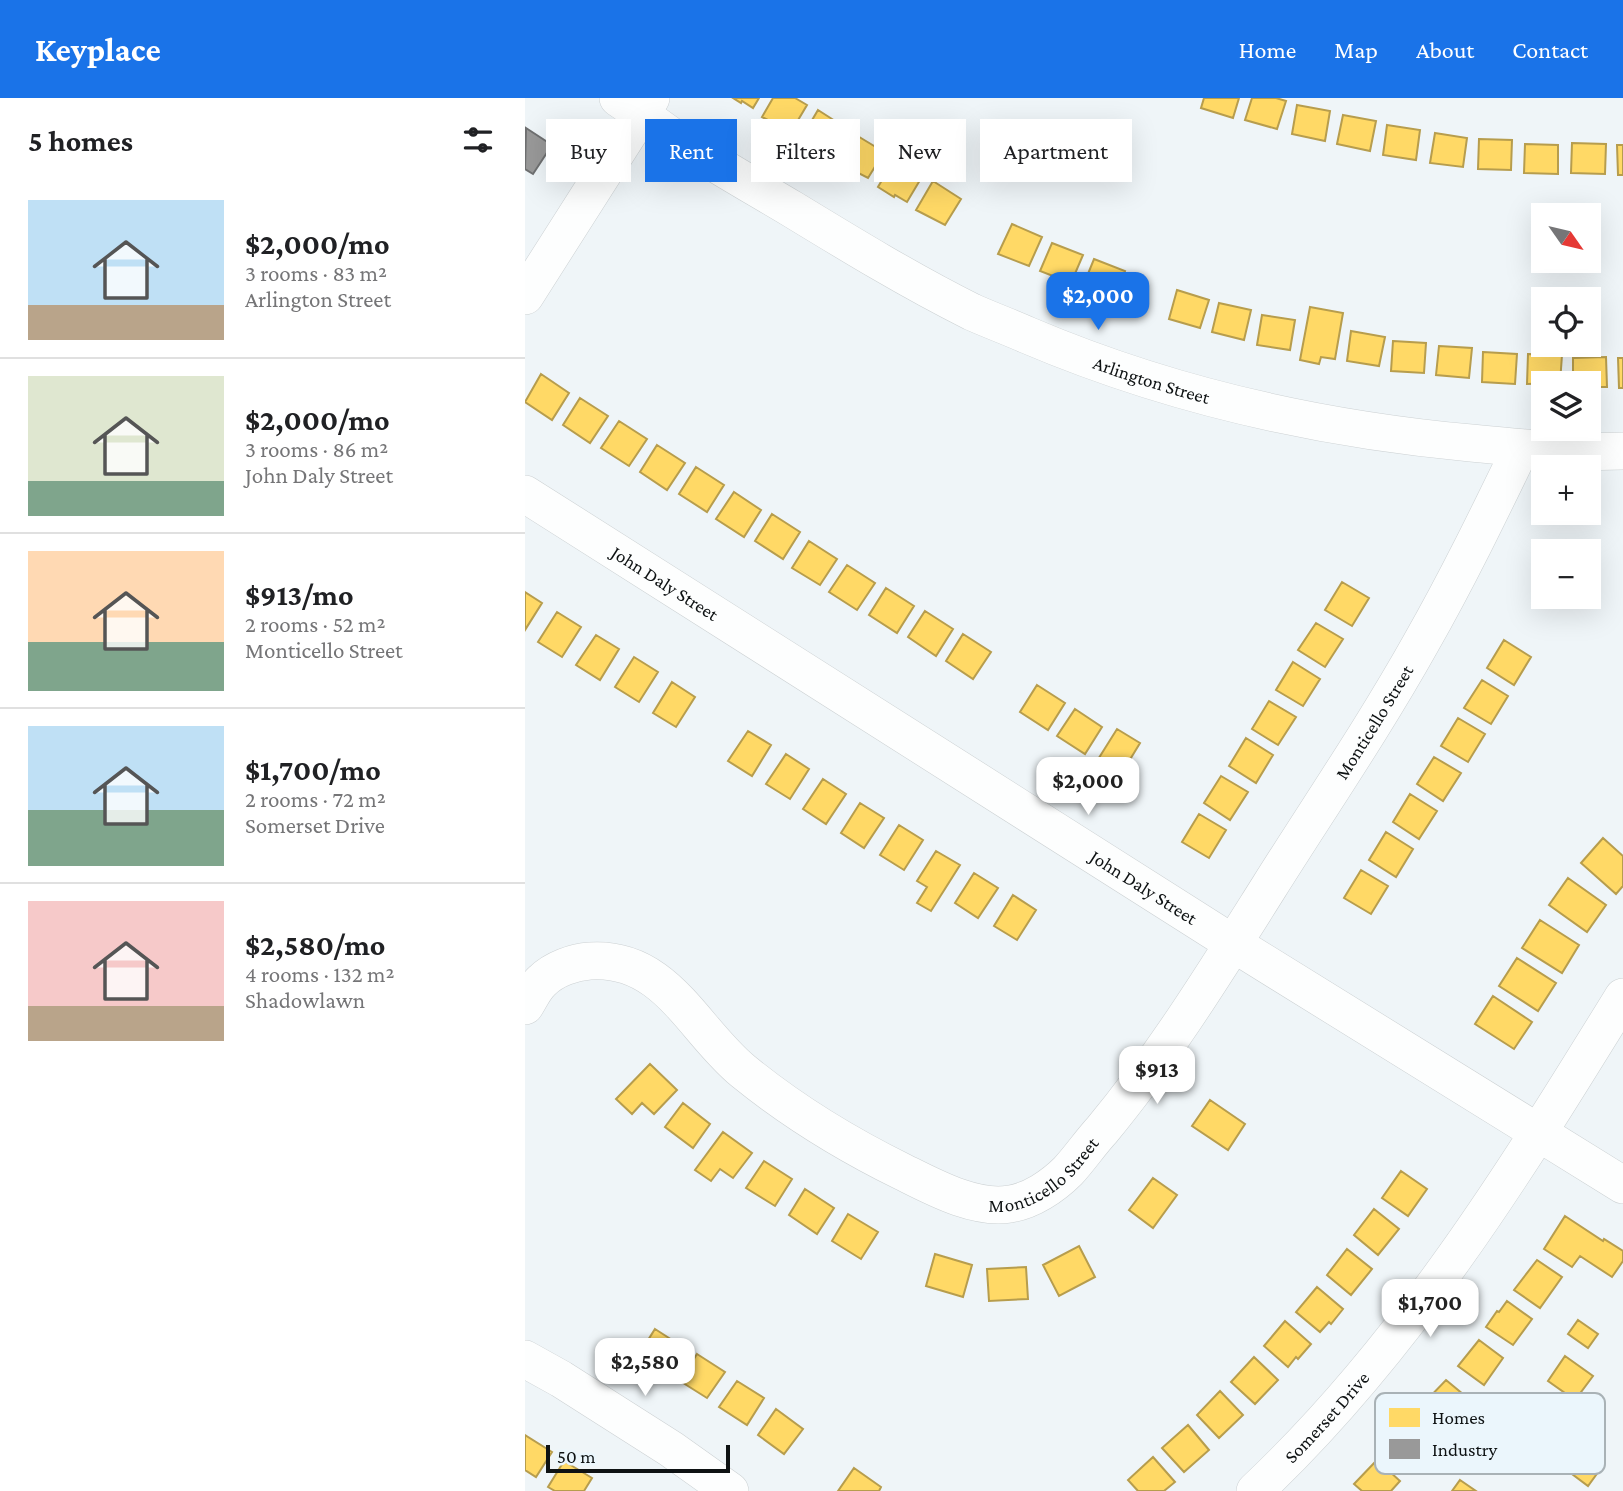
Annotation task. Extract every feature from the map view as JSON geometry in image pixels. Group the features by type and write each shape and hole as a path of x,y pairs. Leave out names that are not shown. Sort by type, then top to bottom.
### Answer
{"street":[{"path":"525,296 637,103"},
{"name":"Arlington Street","path":"637,103 678,140 891,270 974,313 1059,349 1181,389 1284,416 1347,428 1411,438 1521,448 1623,451"},
{"name":"Monticello Street","path":"525,1006 542,981 569,965 604,960 624,963 643,971 662,984 739,1068 813,1122 864,1153 940,1190 988,1205 1014,1204 1038,1194 1066,1172 1113,1116 1181,1026 1420,645 1466,560 1521,448"},
{"name":"John Daly Street","path":"525,494 1234,944 1623,1185"},
{"name":"Somerset Drive","path":"1255,1491 1311,1434 1411,1317 1493,1204 1623,997"},
{"path":"525,1359 649,1435 719,1488"}],"building: Homes":[{"path":"733,98 759,98 753,108"},
{"path":"773,98 795,98 807,105 799,119 762,117"},
{"path":"1204,98 1239,98 1233,118 1201,108"},
{"path":"1252,98 1276,98 1286,101 1277,129 1245,120"},
{"path":"1297,105 1330,111 1325,141 1292,134"},
{"path":"818,110 832,119 813,119"},
{"path":"1343,115 1376,121 1370,151 1337,144"},
{"path":"1387,125 1420,130 1416,160 1383,155"},
{"path":"1435,133 1467,138 1463,167 1430,163"},
{"path":"860,137 874,146 874,168 868,178 860,174"},
{"path":"1479,139 1512,140 1511,170 1478,169"},
{"path":"1572,143 1606,144 1605,174 1571,173"},
{"path":"1525,144 1558,145 1558,174 1524,173"},
{"path":"1617,145 1623,145 1623,175 1618,175"},
{"path":"881,182 919,182 907,202 878,187"},
{"path":"932,182 961,199 945,225 916,210"},
{"path":"1012,224 1042,237 1029,266 998,254"},
{"path":"1052,243 1083,255 1071,283 1040,271"},
{"path":"1094,259 1125,271 1114,299 1083,286"},
{"path":"1177,290 1209,300 1200,328 1169,319"},
{"path":"1219,303 1251,310 1244,340 1212,332"},
{"path":"1310,307 1343,313 1335,359 1321,357 1319,364 1300,360"},
{"path":"1262,315 1295,320 1290,350 1257,345"},
{"path":"1351,331 1385,337 1379,366 1347,361"},
{"path":"1393,341 1426,343 1424,373 1391,371"},
{"path":"1439,346 1472,348 1469,378 1436,375"},
{"path":"1483,352 1517,354 1515,384 1482,382"},
{"path":"1528,354 1531,357 1562,357 1561,371 1531,371 1531,384 1527,384"},
{"path":"1606,357 1607,387 1601,387 1601,371 1573,371 1573,358"},
{"path":"1618,358 1623,358 1623,388 1619,388"},
{"path":"541,374 569,393 552,420 525,402"},
{"path":"580,398 608,416 590,443 563,425"},
{"path":"619,421 647,439 629,466 601,448"},
{"path":"657,445 685,463 667,490 640,472"},
{"path":"696,467 724,485 707,512 679,494"},
{"path":"734,492 761,510 744,537 716,519"},
{"path":"772,514 800,532 783,559 755,541"},
{"path":"809,541 837,559 820,585 792,568"},
{"path":"847,565 875,583 857,610 829,592"},
{"path":"1342,582 1369,598 1352,626 1325,610"},
{"path":"886,588 914,606 897,633 869,615"},
{"path":"525,592 542,603 525,630"},
{"path":"925,611 953,629 936,656 908,637"},
{"path":"557,612 581,627 562,657 538,642"},
{"path":"1316,623 1343,639 1325,667 1298,650"},
{"path":"963,634 991,652 973,679 946,661"},
{"path":"596,635 619,649 600,680 576,665"},
{"path":"1504,640 1531,657 1514,685 1487,668"},
{"path":"634,657 658,672 639,702 615,687"},
{"path":"1293,662 1320,679 1303,706 1276,690"},
{"path":"1482,680 1508,696 1491,724 1464,708"},
{"path":"672,682 695,697 676,727 653,713"},
{"path":"1037,685 1065,703 1048,730 1020,712"},
{"path":"1269,701 1296,717 1278,745 1252,729"},
{"path":"1075,709 1102,727 1085,754 1057,736"},
{"path":"1458,718 1485,734 1468,762 1441,746"},
{"path":"1117,729 1140,743 1120,776 1097,761"},
{"path":"748,731 771,745 752,776 728,761"},
{"path":"1246,738 1273,755 1256,783 1229,766"},
{"path":"786,754 809,769 790,799 766,784"},
{"path":"1434,757 1461,773 1443,801 1417,784"},
{"path":"1221,776 1248,792 1230,820 1204,803"},
{"path":"823,779 846,794 826,824 803,809"},
{"path":"1410,794 1437,811 1419,839 1393,822"},
{"path":"860,803 884,818 864,848 841,833"},
{"path":"1199,814 1226,830 1209,858 1182,842"},
{"path":"899,825 923,840 904,870 880,855"},
{"path":"1386,832 1413,849 1396,877 1369,860"},
{"path":"1603,838 1623,856 1623,886 1616,894 1581,863"},
{"path":"936,851 960,865 931,911 917,903 927,887 917,881"},
{"path":"1361,870 1388,886 1371,914 1344,898"},
{"path":"974,873 998,888 978,918 955,903"},
{"path":"1568,878 1606,905 1587,932 1549,905"},
{"path":"1013,895 1036,910 1017,940 994,926"},
{"path":"1540,920 1579,945 1562,973 1522,948"},
{"path":"1517,958 1556,983 1538,1011 1499,986"},
{"path":"1493,996 1532,1022 1514,1049 1475,1024"},
{"path":"650,1064 677,1090 654,1114 642,1103 632,1114 616,1099"},
{"path":"1210,1100 1245,1124 1228,1150 1192,1126"},
{"path":"683,1103 710,1124 693,1148 665,1127"},
{"path":"723,1132 752,1153 733,1178 720,1169 711,1181 695,1170"},
{"path":"764,1161 792,1179 775,1206 746,1188"},
{"path":"1401,1171 1427,1189 1408,1216 1382,1198"},
{"path":"1153,1178 1177,1195 1153,1228 1129,1210"},
{"path":"805,1189 834,1208 817,1234 789,1215"},
{"path":"1374,1209 1399,1229 1378,1255 1354,1235"},
{"path":"848,1214 878,1232 861,1259 832,1241"},
{"path":"1565,1216 1623,1251 1623,1261 1612,1277 1580,1256 1572,1267 1544,1249"},
{"path":"1079,1246 1095,1277 1059,1296 1043,1265"},
{"path":"1347,1249 1372,1269 1351,1295 1327,1275"},
{"path":"935,1254 972,1265 963,1297 926,1286"},
{"path":"1537,1260 1562,1277 1540,1308 1514,1290"},
{"path":"1026,1267 1028,1299 989,1301 987,1269"},
{"path":"1317,1287 1343,1309 1331,1324 1329,1322 1320,1332 1296,1312"},
{"path":"1507,1301 1532,1319 1513,1345 1486,1327"},
{"path":"1578,1320 1598,1334 1588,1348 1568,1334"},
{"path":"1285,1321 1311,1344 1288,1367 1264,1346"},
{"path":"655,1329 683,1347 665,1374 638,1356"},
{"path":"1479,1340 1503,1358 1484,1385 1458,1366"},
{"path":"697,1354 725,1372 707,1398 680,1381"},
{"path":"1565,1356 1593,1376 1580,1393 1565,1393 1548,1381"},
{"path":"1254,1357 1278,1380 1255,1404 1231,1382"},
{"path":"1446,1380 1462,1393 1434,1393"},
{"path":"737,1381 764,1398 747,1425 719,1407"},
{"path":"1220,1391 1243,1415 1219,1438 1197,1415"},
{"path":"776,1409 803,1429 784,1454 758,1435"},
{"path":"1188,1425 1209,1450 1184,1472 1162,1448"},
{"path":"525,1435 552,1452 536,1477 525,1470"},
{"path":"1153,1457 1175,1482 1164,1491 1138,1491 1128,1480"},
{"path":"564,1461 592,1478 584,1491 555,1491 548,1487"},
{"path":"1375,1462 1375,1474 1392,1474 1400,1481 1391,1491 1362,1491 1354,1484"},
{"path":"854,1468 881,1487 879,1491 838,1491"},
{"path":"1572,1474 1597,1474 1588,1486"},
{"path":"1460,1480 1476,1491 1452,1491"}],"building: Industry":[{"path":"526,128 546,141 546,154 533,174 525,169"}]}
